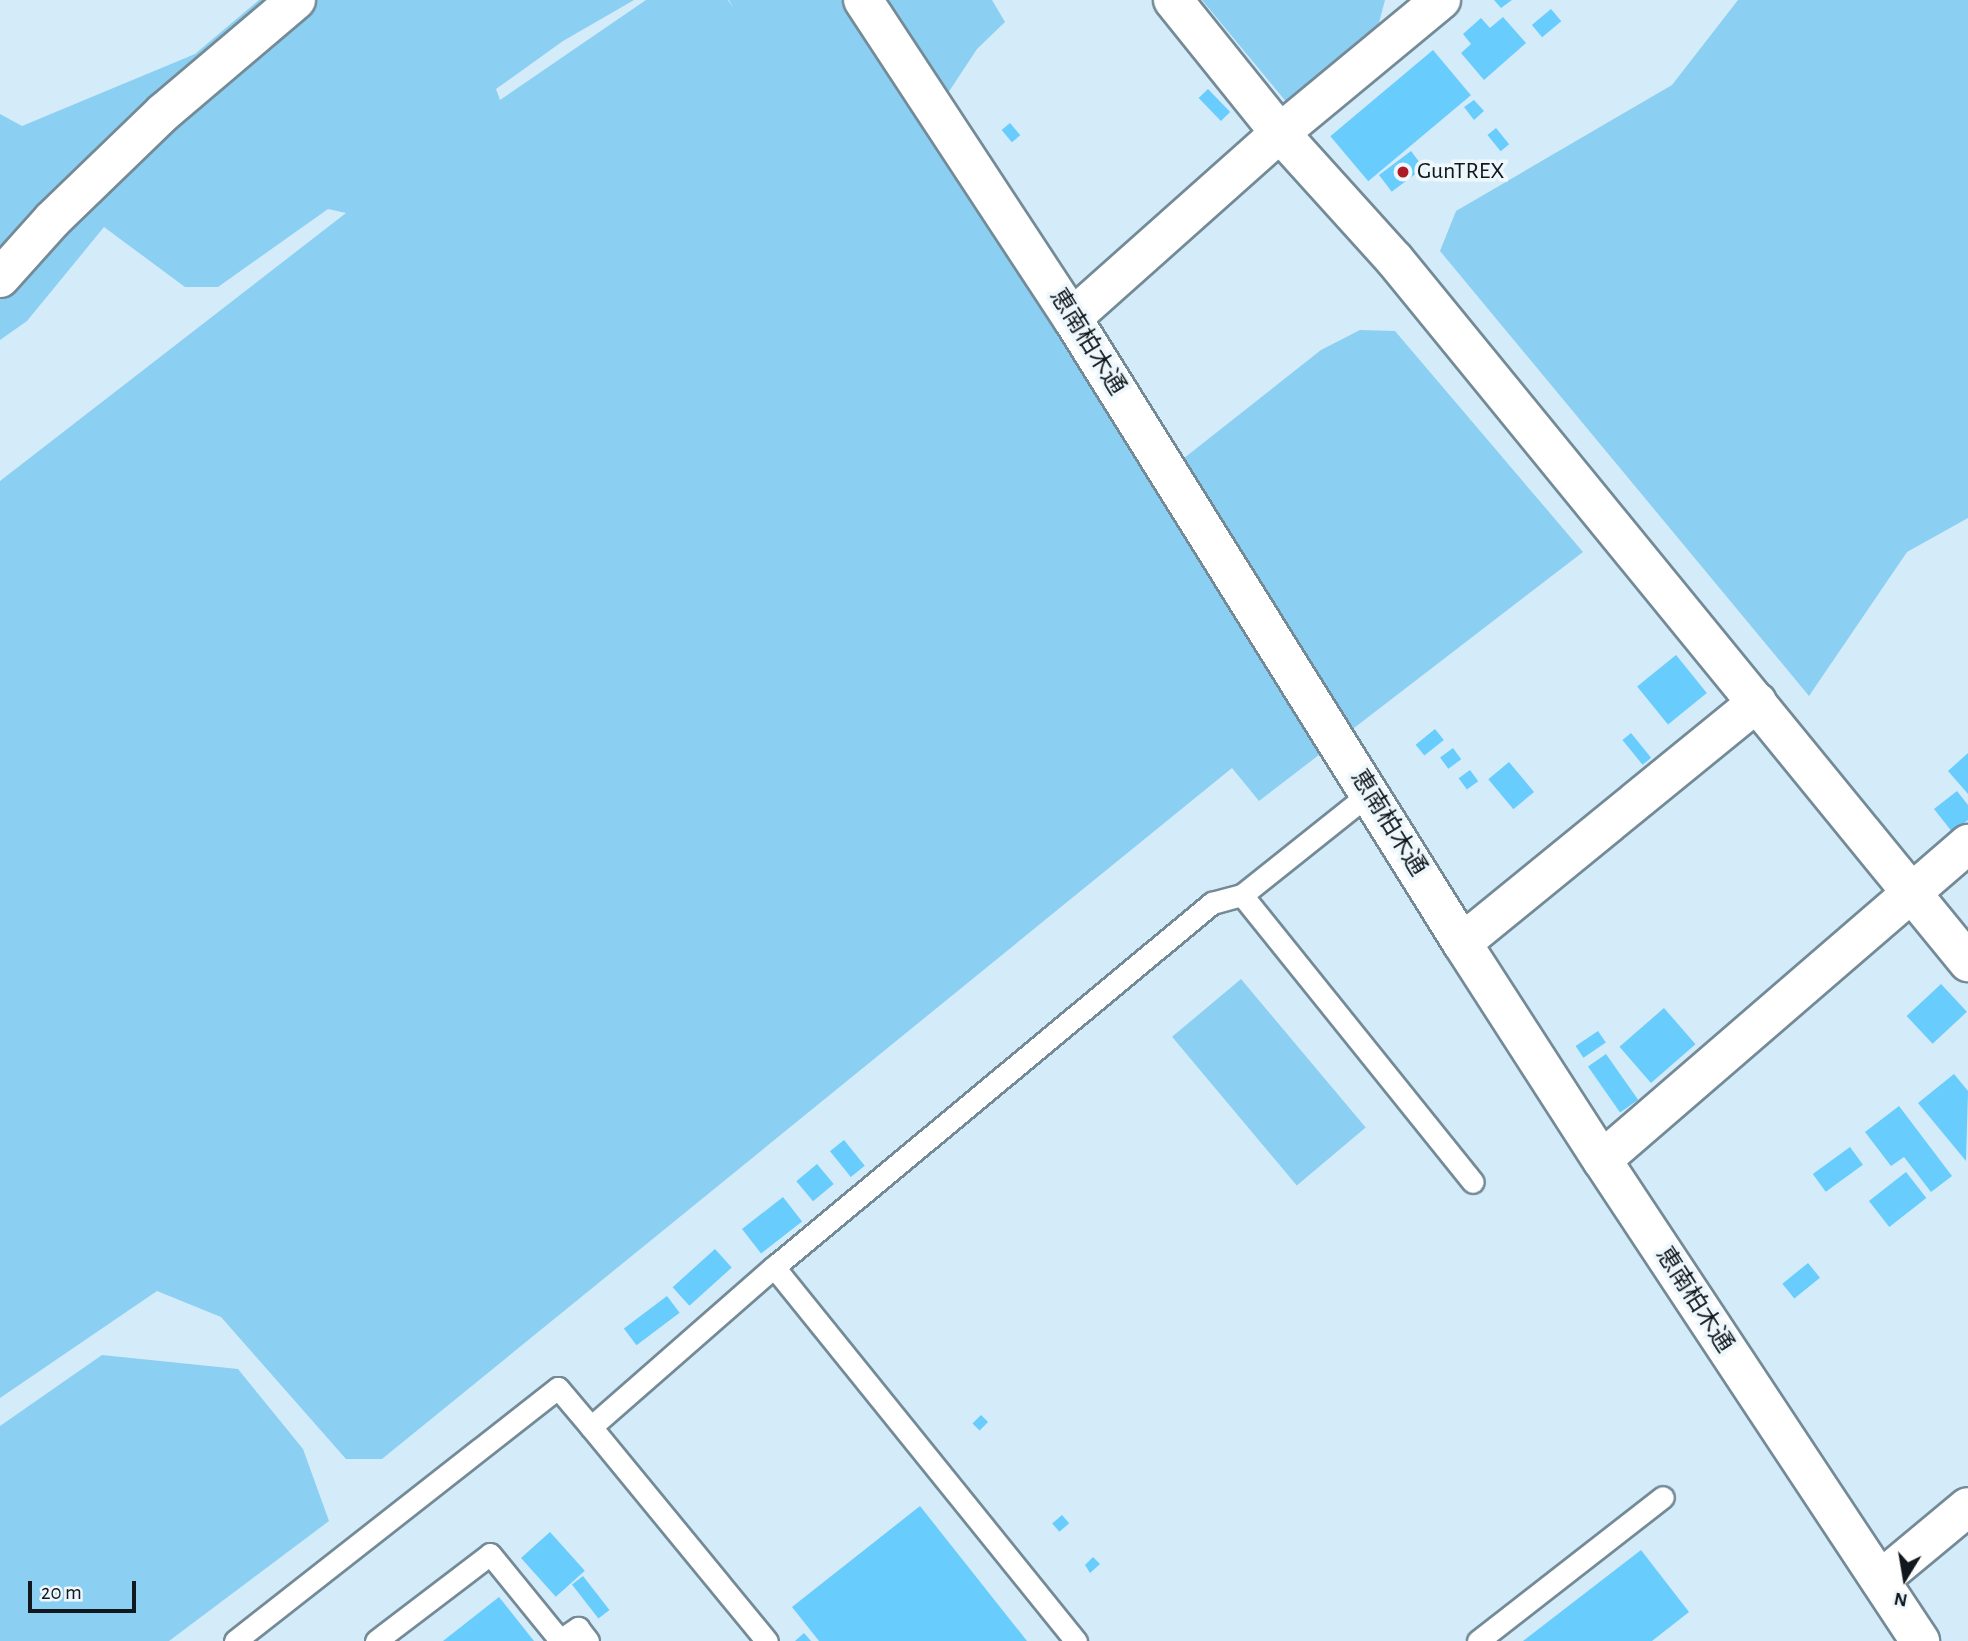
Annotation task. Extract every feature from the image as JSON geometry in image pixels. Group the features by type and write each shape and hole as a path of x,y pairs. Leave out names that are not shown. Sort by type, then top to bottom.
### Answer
{"street":[{"path":"0,278 51,220 164,112 296,0"},
{"name":"恵南柏木通","path":"863,0 1072,318 1462,943 1920,1641"},
{"path":"1173,0 1280,133 1394,259 1968,962"},
{"path":"1072,318 1280,133 1441,0"},
{"path":"1462,943 1757,702"},
{"path":"1602,1160 1968,844"},
{"path":"1880,1580 1968,1507"}],"lane":[{"path":"592,1427 774,1267 1212,903 1242,895 1370,793"},
{"path":"1242,895 1473,1182"},
{"path":"774,1267 1076,1641"},
{"path":"235,1641 558,1388 767,1641"},
{"path":"1478,1641 1663,1497"},
{"path":"376,1641 490,1554 560,1640 578,1628 588,1641"}],"shaded area":[{"path":"259,0 634,0 563,41 496,89 500,100 646,0 728,0 733,8 729,0 992,0 1005,22 977,49 925,128 1155,481 1321,350 1360,330 1395,331 1583,552 1259,801 1232,768 382,1459 346,1459 221,1317 157,1291 0,1398 0,481 346,213 328,209 218,287 185,287 104,227 27,321 0,340 0,114 22,126 195,54"},
{"path":"1202,0 1385,0 1375,38 1288,104"},
{"path":"1738,0 1968,0 1968,518 1907,552 1809,696 1440,251 1456,211 1672,85"},
{"path":"1241,979 1366,1128 1297,1185 1172,1037"},
{"path":"102,1355 238,1369 303,1449 329,1521 169,1641 0,1641 0,1426"}],"building":[{"path":"1494,0 1512,0 1501,8"},
{"path":"1551,9 1561,21 1542,37 1532,25"},
{"path":"1503,17 1526,43 1484,80 1461,53 1471,44 1463,34 1481,18 1490,28"},
{"path":"1433,50 1471,95 1368,181 1330,136"},
{"path":"1208,89 1230,112 1221,121 1199,98"},
{"path":"1474,100 1484,111 1474,120 1464,107"},
{"path":"1010,123 1020,135 1012,142 1002,130"},
{"path":"1496,128 1509,144 1501,151 1487,135"},
{"name":"GunTREX","path":"1411,151 1424,168 1392,192 1379,175"},
{"path":"1676,655 1707,693 1668,725 1637,686"},
{"path":"1435,729 1444,740 1424,756 1416,745"},
{"path":"1631,733 1651,758 1643,765 1622,740"},
{"path":"1453,748 1461,759 1448,769 1440,757"},
{"path":"1968,753 1968,794 1948,771"},
{"path":"1509,762 1534,792 1513,809 1488,779"},
{"path":"1470,770 1478,781 1467,790 1459,778"},
{"path":"1957,791 1968,805 1968,820 1953,833 1934,809"},
{"path":"1941,984 1967,1012 1933,1044 1907,1016"},
{"path":"1664,1008 1695,1044 1651,1083 1619,1047"},
{"path":"1598,1031 1606,1043 1583,1058 1576,1046"},
{"path":"1606,1054 1638,1100 1620,1112 1588,1067"},
{"path":"1954,1074 1968,1091 1966,1161 1918,1103"},
{"path":"1899,1106 1952,1176 1931,1192 1904,1157 1891,1166 1865,1132"},
{"path":"844,1140 865,1166 851,1177 830,1151"},
{"path":"1850,1147 1863,1165 1826,1192 1813,1174"},
{"path":"817,1164 834,1184 813,1201 796,1181"},
{"path":"1906,1172 1926,1198 1889,1227 1869,1201"},
{"path":"783,1197 802,1221 761,1253 742,1229"},
{"path":"715,1249 732,1268 689,1306 673,1287"},
{"path":"1808,1263 1820,1278 1794,1299 1782,1284"},
{"path":"667,1296 680,1313 637,1345 624,1328"},
{"path":"981,1415 988,1422 980,1431 973,1423"},
{"path":"920,1506 1027,1641 819,1641 792,1607"},
{"path":"1062,1515 1069,1523 1059,1532 1052,1524"},
{"path":"550,1532 585,1571 556,1597 521,1558"},
{"path":"1641,1550 1689,1612 1652,1641 1523,1641"},
{"path":"1093,1557 1100,1564 1090,1573 1085,1565"},
{"path":"583,1576 609,1610 598,1619 572,1585"},
{"path":"499,1597 534,1641 443,1641"},
{"path":"804,1633 811,1641 795,1641"}],"place":[{"name":"GunTREX","path":"1403,172"}]}
